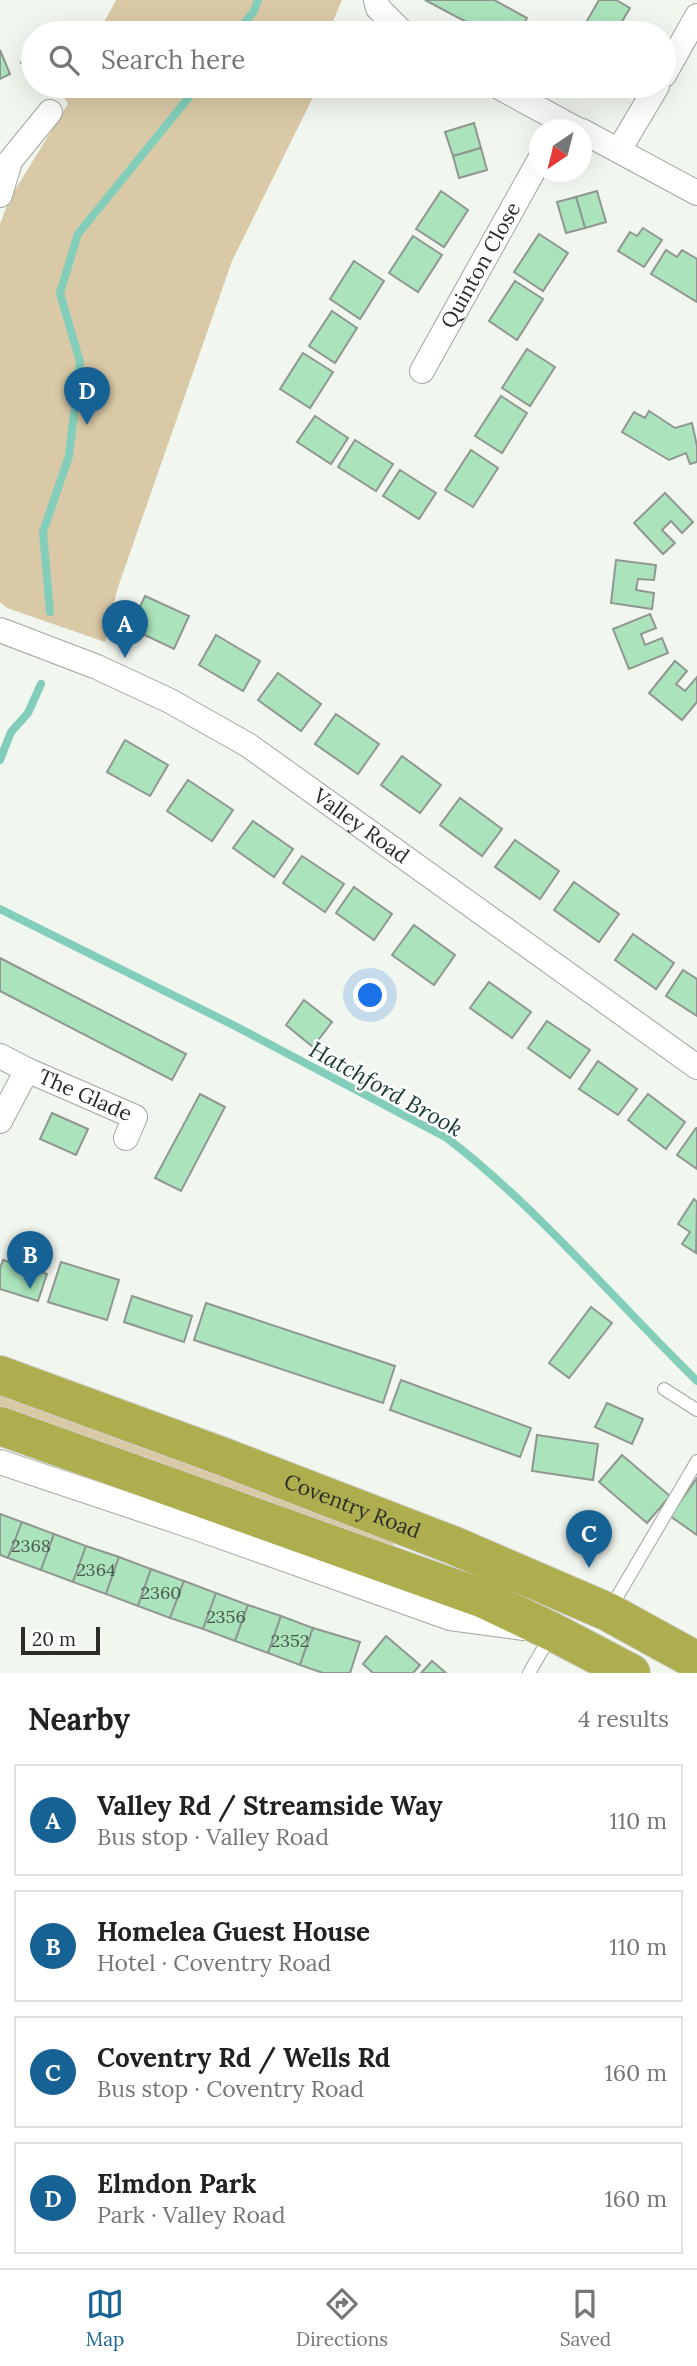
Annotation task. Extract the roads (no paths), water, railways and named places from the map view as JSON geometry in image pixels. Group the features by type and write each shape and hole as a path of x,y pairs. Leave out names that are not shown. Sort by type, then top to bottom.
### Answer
{"highway":[{"name":"Coventry Road","path":"0,1375 225,1457 455,1546 608,1612 697,1661"},
{"name":"Coventry Road","path":"0,1426 484,1599 631,1673"}],"street":[{"path":"376,0 378,8 391,21"},
{"path":"676,54 697,16"},
{"path":"518,98 554,119"},
{"path":"619,150 650,98"},
{"path":"0,195 5,158 50,112"},
{"path":"592,138 697,193"},
{"name":"Quinton Close","path":"422,371 529,179"},
{"name":"Valley Road","path":"0,631 97,667 170,701 248,745 697,1067"},
{"path":"0,1056 27,1070"},
{"name":"The Glade","path":"0,1121 27,1070 135,1117 126,1138"},
{"name":"Coventry Road","path":"0,1462 197,1528 450,1618 552,1632"}],"lane":[{"path":"664,1389 697,1410"},
{"path":"608,1612 697,1461"},
{"path":"529,1673 552,1632"}],"waterway":[{"name":"Hatchford Brook","path":"246,21 258,0"},
{"name":"Hatchford Brook","path":"50,612 43,532 69,456 80,362 60,293 78,234 188,98"},
{"name":"Hatchford Brook","path":"0,760 11,732 28,713 41,684"},
{"name":"Hatchford Brook","path":"0,909 235,1026 447,1138 545,1225 697,1381"}],"place":[{"name":"Elmdon Park","path":"87,425"},
{"name":"Valley Rd / Streamside Way","path":"125,658"},
{"name":"Homelea Guest House","path":"30,1289"},
{"name":"Coventry Rd / Wells Rd","path":"589,1568"}]}
